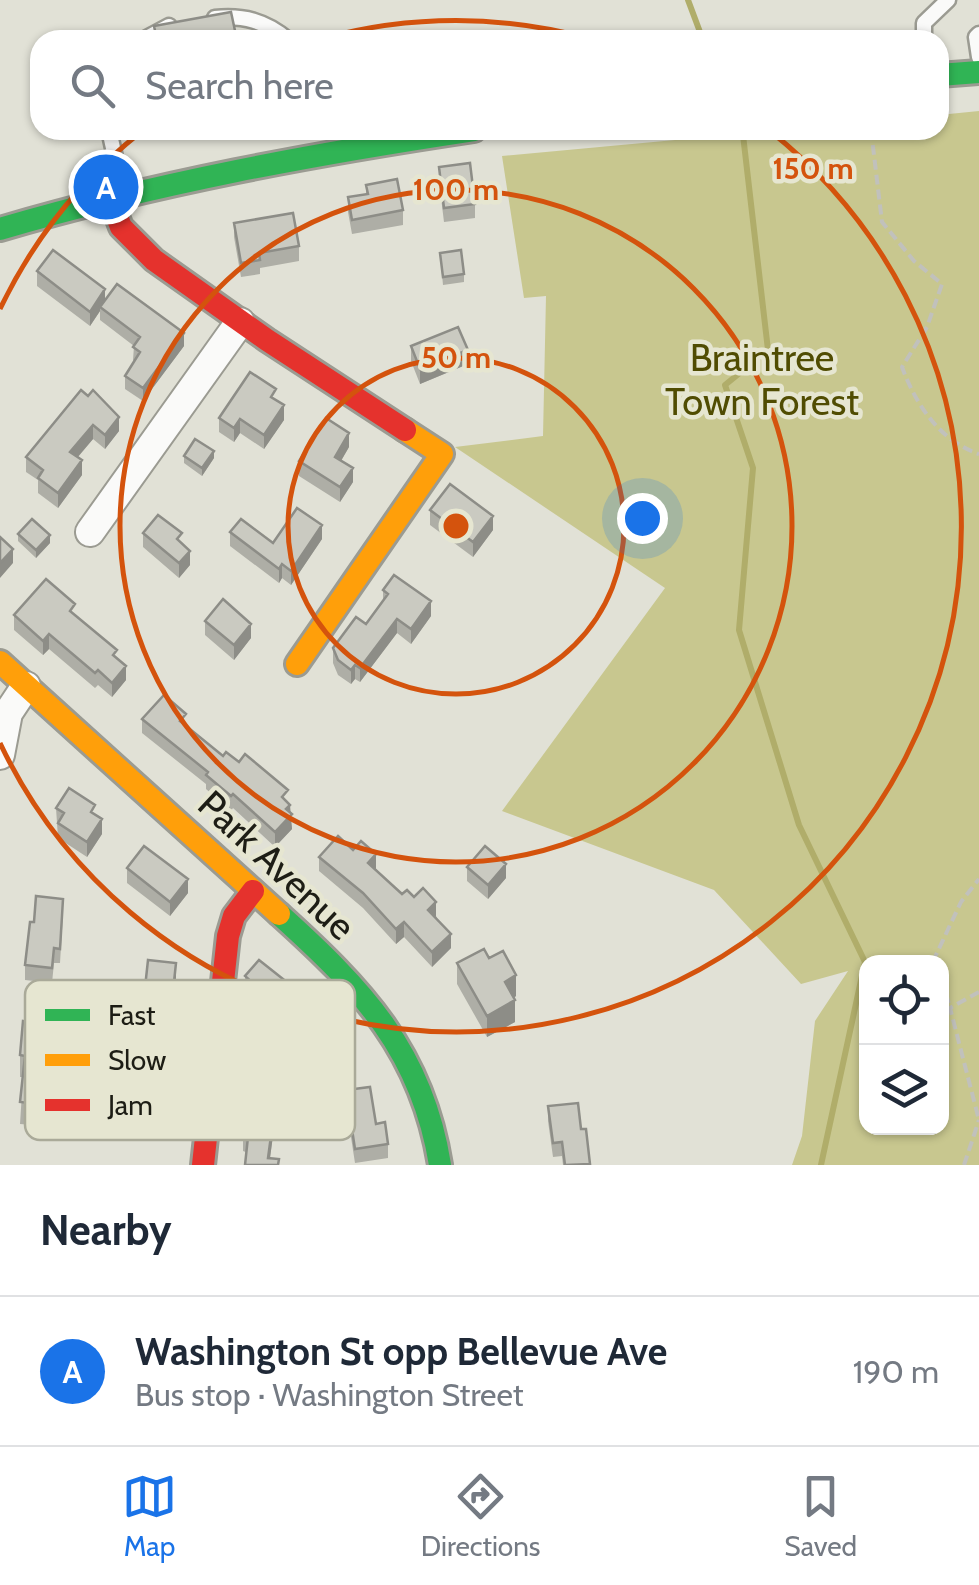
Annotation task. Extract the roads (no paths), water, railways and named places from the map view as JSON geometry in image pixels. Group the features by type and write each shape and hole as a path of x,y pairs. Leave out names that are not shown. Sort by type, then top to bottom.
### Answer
{"street":[{"path":"949,74 979,72"},
{"path":"0,229 117,196 319,148 388,140"},
{"path":"117,196 121,227 136,246 240,322 442,454 298,664"},
{"path":"90,532 240,322"},
{"name":"Park Avenue","path":"0,662 348,980"},
{"path":"0,755 8,713 26,686"},
{"path":"223,980 234,916 254,891"},
{"name":"Park Avenue","path":"355,987 396,1040 427,1108 440,1165"},
{"path":"204,1165 207,1140"}],"lane":[{"path":"924,30 924,23 948,0"},
{"path":"206,19 254,20 275,30"},
{"path":"158,30 188,22"},
{"path":"979,34 979,56"},
{"path":"110,140 117,196"}],"waterway":[{"path":"688,0 699,30"},
{"path":"744,140 768,350 725,385 753,468 739,630 799,825 865,962 821,1165"}],"place":[{"name":"Washington St opp Bellevue Ave","path":"106,187"}],"park label":[{"name":"Braintree Town Forest","path":"762,379"}]}
